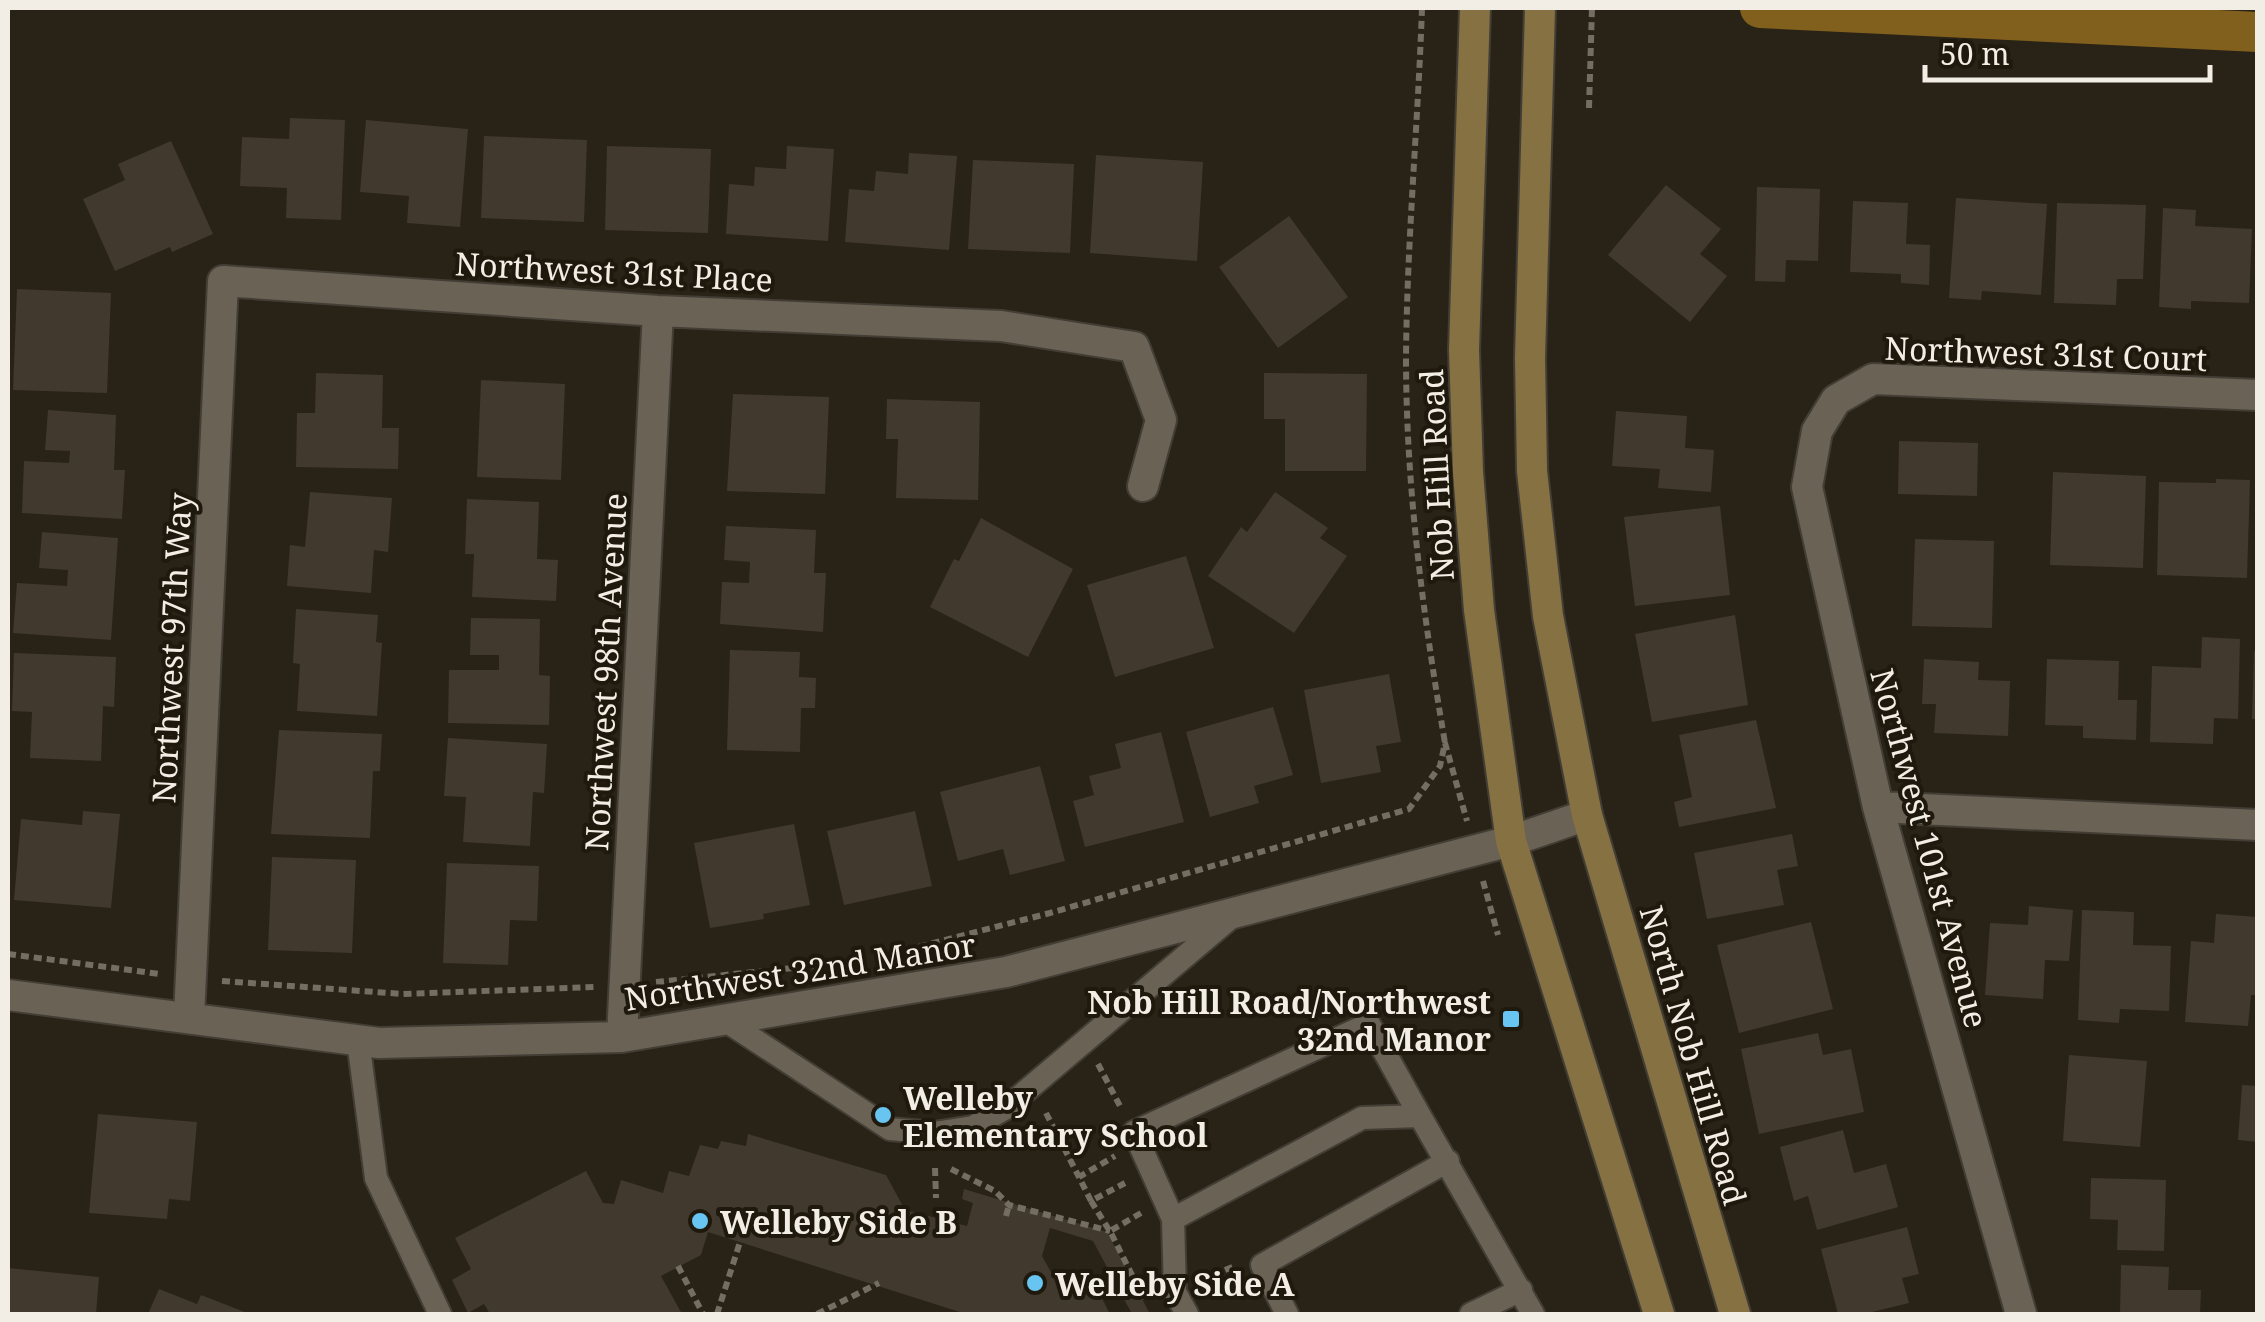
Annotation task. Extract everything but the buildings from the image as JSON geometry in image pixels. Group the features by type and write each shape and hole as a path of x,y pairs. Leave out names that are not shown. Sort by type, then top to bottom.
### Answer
{"main road":[{"name":"Nob Hill Road","path":"1475,8 1464,350 1468,472 1480,610 1511,841"},
{"path":"1540,8 1530,358 1532,471 1548,616 1587,816"},
{"name":"North Nob Hill Road","path":"1587,816 1734,1314"},
{"path":"1511,841 1659,1314"}],"street":[{"name":"Northwest 31st Place","path":"223,282 658,311 1001,326 1134,347 1161,420 1143,486"},
{"name":"Northwest 97th Way","path":"190,1018 223,282"},
{"name":"Northwest 98th Avenue","path":"622,1036 658,311"},
{"name":"Northwest 31st Court","path":"1836,400 1873,379 2258,395"},
{"name":"Northwest 101st Avenue","path":"1836,400 1817,432 1807,487 1878,807 2021,1314"},
{"path":"1878,807 2258,825"},
{"name":"Northwest 32nd Manor","path":"8,995 378,1043 622,1036 1006,972 1475,851 1587,816"}],"lane":[{"path":"723,1019 890,1128 934,1133 973,1126 1006,1108 1238,912"},
{"path":"1186,1314 1175,1292 1172,1219 1136,1138 1369,1024 1533,1314"},
{"path":"358,1040 376,1178 440,1314"},
{"path":"1172,1219 1362,1118 1420,1116"},
{"path":"1286,1314 1262,1264 1448,1161"},
{"path":"1471,1314 1521,1290"}],"path":[{"path":"1422,8 1406,359 1412,513 1445,743 1498,935"},
{"path":"1589,108 1592,8"},
{"path":"892,954 1050,913 1409,809 1440,766 1445,743"},
{"path":"8,954 192,978 403,994 624,985 825,964"},
{"path":"1079,1177 1136,1138 1097,1063"},
{"path":"1046,1113 1149,1309"},
{"path":"935,1168 936,1198"},
{"path":"951,1169 994,1191 1009,1204 1110,1231 1142,1213 1154,1178"},
{"path":"1091,1201 1154,1178"},
{"path":"1006,1216 1009,1204"},
{"path":"717,1314 740,1242"},
{"path":"678,1266 703,1314"},
{"path":"817,1314 879,1283"}],"waterway":[{"path":"1760,8 2258,32"}],"place":[{"name":"Nob Hill Road/Northwest 32nd Manor","path":"1511,1019"},
{"name":"Welleby Elementary School","path":"883,1115"},
{"name":"Welleby Side B","path":"700,1221"},
{"name":"Welleby Side A","path":"1035,1283"}]}
